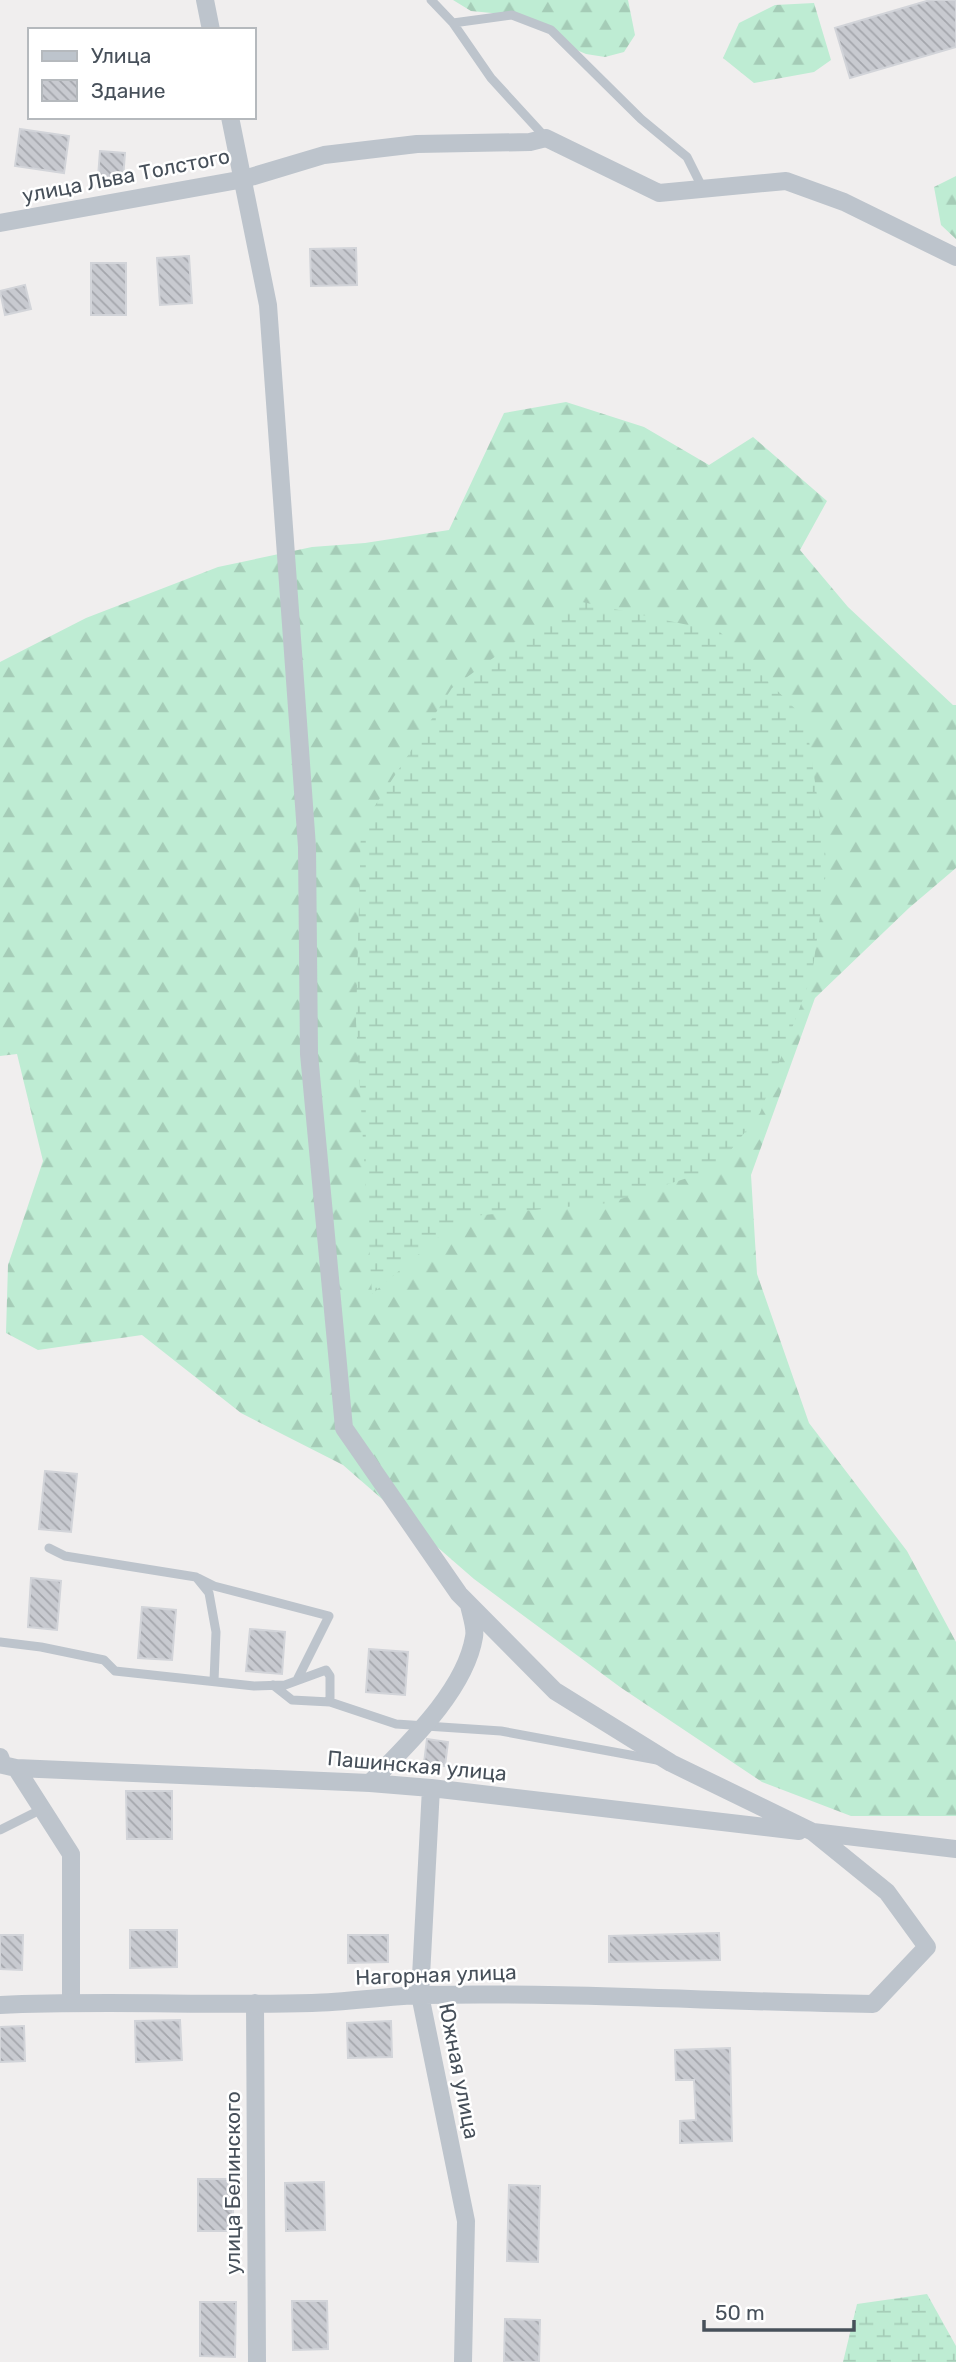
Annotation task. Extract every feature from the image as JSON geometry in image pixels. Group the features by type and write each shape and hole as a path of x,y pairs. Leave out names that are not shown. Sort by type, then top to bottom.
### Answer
{"street":[{"path":"205,0 211,28"},
{"name":"улица Льва Толстого","path":"0,223 244,179 230,119"},
{"path":"813,1832 671,1763 555,1691 459,1594 344,1428 309,1054 307,847 268,305 244,179 324,155 416,144 530,142 546,138 659,193 786,181 844,202 956,257"},
{"path":"370,1783 425,1726 464,1669 475,1635 469,1605"},
{"path":"0,1757 3,1765 16,1768 71,1854 71,2001"},
{"name":"Пашинская улица","path":"16,1768 431,1788 956,1849"},
{"name":"Южная улица","path":"431,1788 420,1995 466,2221 463,2362"},
{"name":"Нагорная улица","path":"0,2005 71,2001 313,2004 420,1995 541,1994 873,2004 927,1947 887,1892 813,1832"},
{"name":"улица Белинского","path":"255,2003 257,2362"}],"lane":[{"path":"431,0 453,23 491,78 546,138"},
{"path":"453,23 512,15 551,30 641,119 687,158 703,189"},
{"path":"49,1548 65,1556 196,1577 214,1586 329,1616 297,1680"},
{"path":"196,1577 209,1593 216,1632 214,1681"},
{"path":"0,1642 104,1660 115,1671 254,1686 285,1685 326,1671 330,1676 330,1702"},
{"path":"274,1685 292,1700 330,1702 396,1724 501,1731 671,1763"},
{"path":"0,1830 42,1809"}],"green space":[{"path":"453,0 628,0 635,35 624,52 605,57 586,54 567,46 551,30 512,15 471,11"},
{"path":"814,3 831,60 814,72 754,83 723,58 739,23 775,5"},
{"path":"956,176 956,239 941,225 934,187"},
{"path":"566,402 644,427 709,465 753,437 827,501 800,550 848,607 956,705 956,868 909,908 815,998 751,1175 757,1274 809,1423 907,1551 956,1642 956,1816 851,1816 762,1782 620,1687 474,1579 343,1465 241,1413 142,1335 38,1350 6,1333 8,1265 43,1161 17,1054 0,1056 0,662 86,618 218,567 312,547 365,543 449,530 504,413"},
{"path":"573,600 720,632 806,720 827,865 812,975 760,1113 716,1169 608,1203 462,1217 372,1294 356,1022 361,827 452,688"},
{"path":"927,2294 956,2346 956,2362 843,2362 857,2304"}],"building":[{"path":"930,0 956,0 956,47 850,78 835,28"},
{"path":"20,129 69,136 64,173 15,166"},
{"path":"100,151 125,153 123,179 98,177"},
{"path":"356,248 357,285 311,286 310,249"},
{"path":"189,256 192,303 160,305 157,258"},
{"path":"91,263 126,263 126,315 91,315"},
{"path":"25,285 31,309 5,315 0,291"},
{"path":"45,1471 77,1474 71,1532 39,1529"},
{"path":"31,1578 61,1581 57,1630 28,1627"},
{"path":"142,1607 176,1610 172,1660 138,1658"},
{"path":"250,1629 285,1632 282,1674 246,1671"},
{"path":"369,1649 408,1652 405,1695 366,1692"},
{"path":"427,1739 448,1742 445,1766 424,1763"},
{"path":"126,1791 172,1791 172,1839 127,1839"},
{"path":"130,1930 177,1930 177,1967 130,1968"},
{"path":"719,1933 720,1960 609,1962 609,1936"},
{"path":"0,1935 23,1935 22,1970 0,1969"},
{"path":"348,1935 388,1935 388,1962 348,1963"},
{"path":"180,2020 182,2060 136,2062 135,2021"},
{"path":"391,2021 392,2057 348,2058 347,2023"},
{"path":"24,2026 25,2061 0,2062 0,2027"},
{"path":"730,2048 732,2141 680,2143 680,2121 696,2120 694,2080 676,2080 675,2050"},
{"path":"198,2179 233,2179 233,2231 198,2231"},
{"path":"324,2182 325,2230 286,2231 285,2183"},
{"path":"509,2185 540,2186 538,2262 507,2261"},
{"path":"292,2301 327,2301 328,2349 293,2350"},
{"path":"200,2302 236,2302 235,2357 200,2356"},
{"path":"505,2319 540,2320 539,2362 504,2362"}]}
